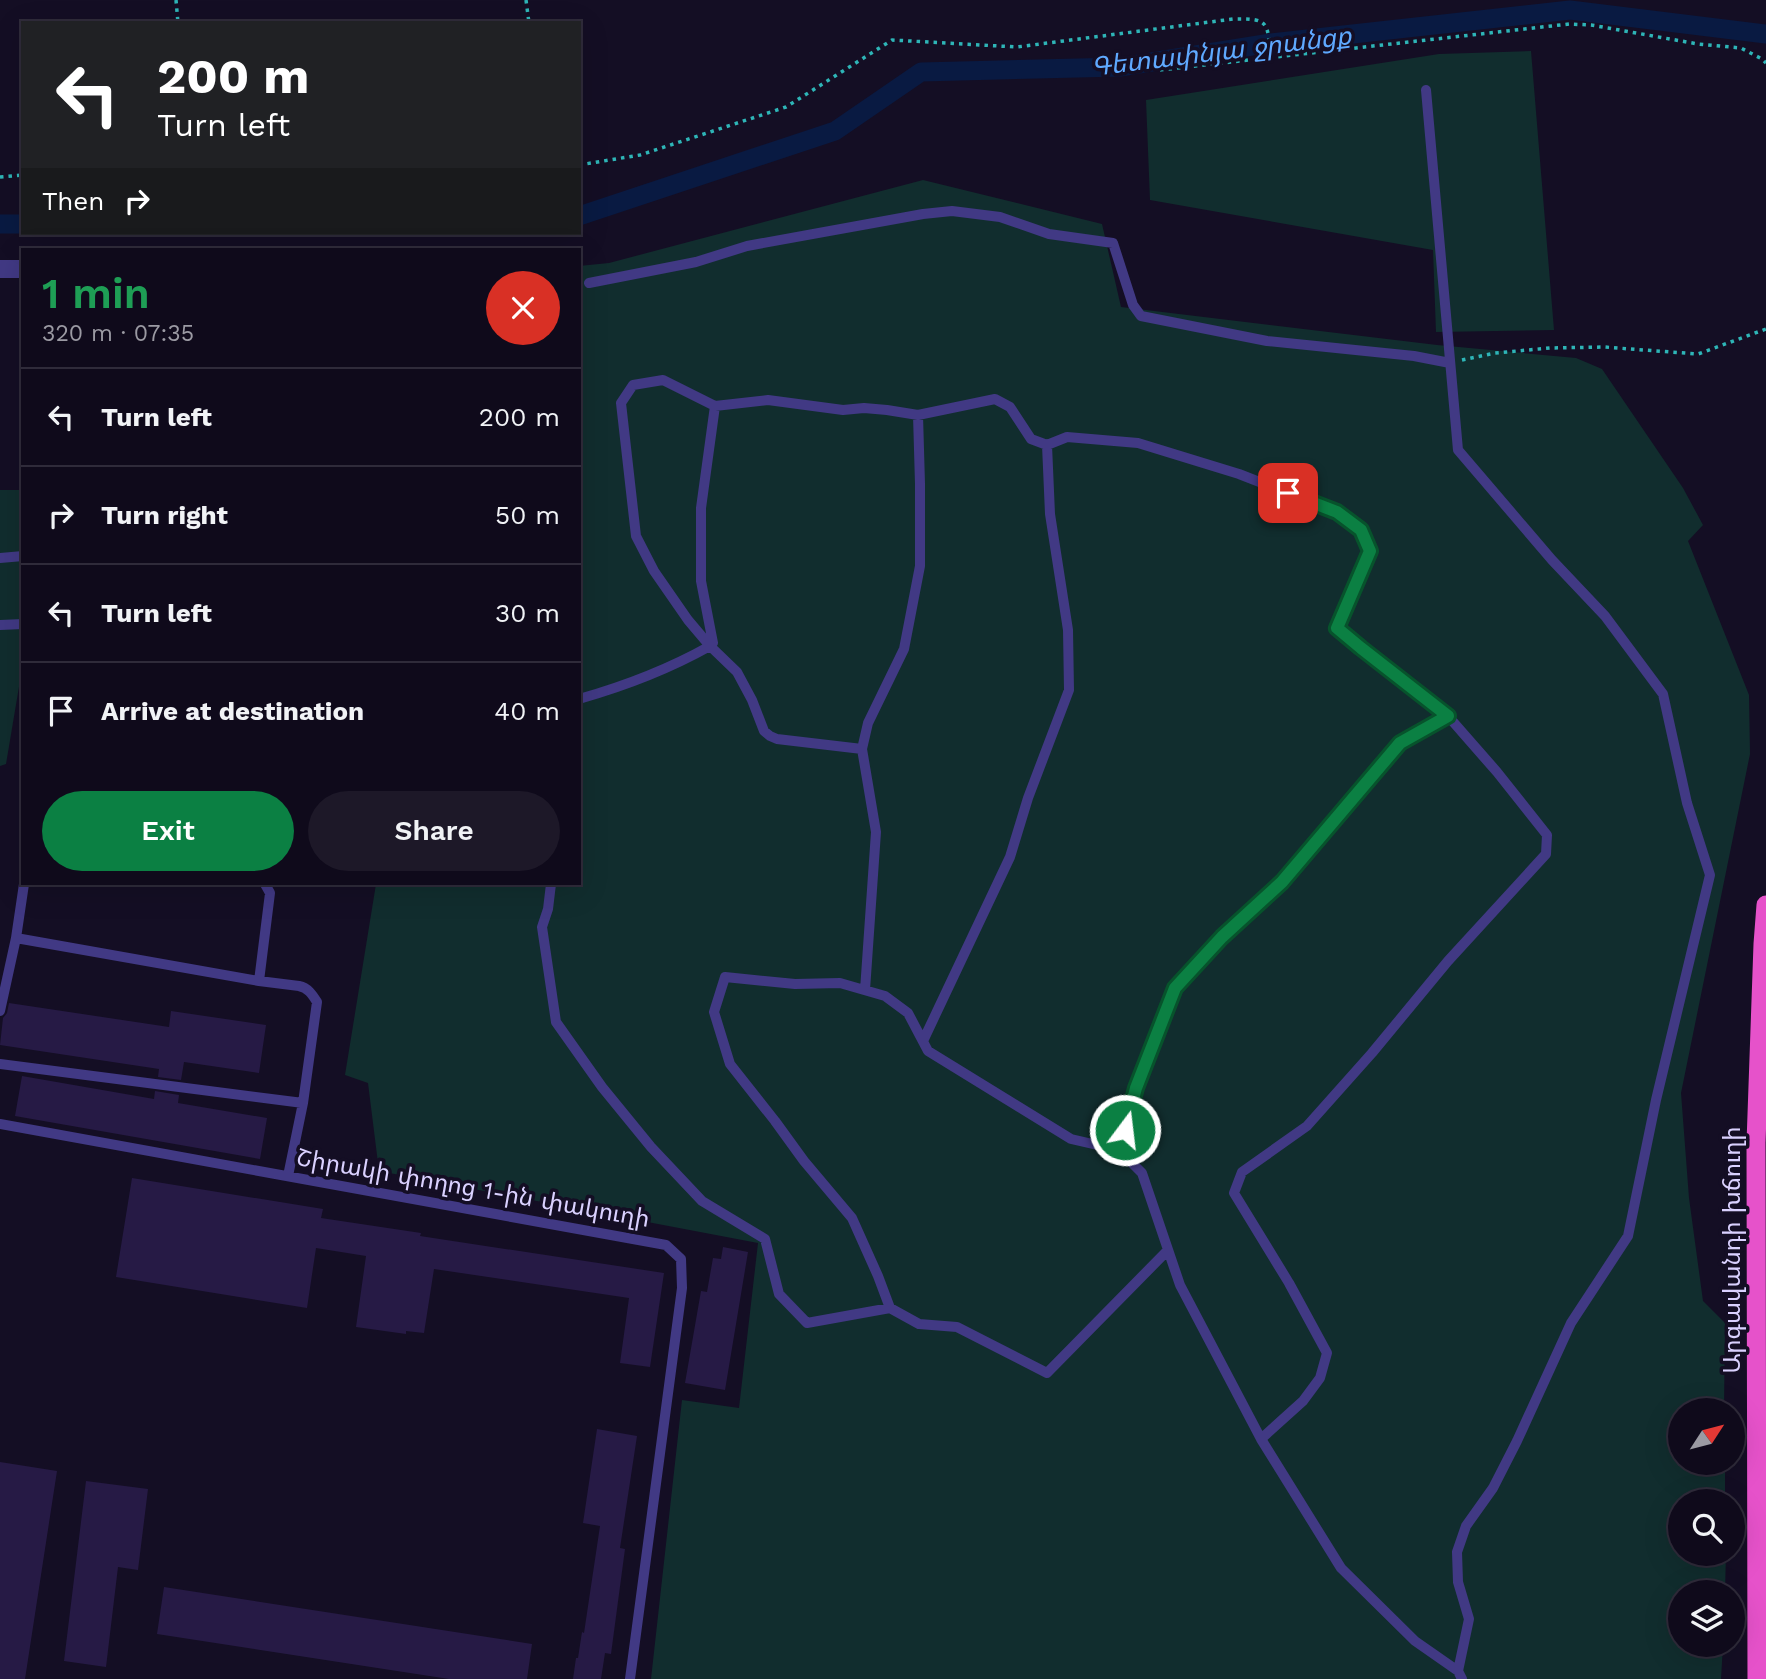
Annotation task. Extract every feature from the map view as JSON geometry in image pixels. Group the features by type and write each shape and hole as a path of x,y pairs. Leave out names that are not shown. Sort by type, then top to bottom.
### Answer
{"highway":[{"name":"Արգավանդի խճուղի","path":"1757,1679 1756,1143 1766,905"}],"street":[{"path":"0,269 21,269"}],"lane":[{"path":"890,1308 852,1218 804,1161 730,1064 714,1012 725,976 795,984 841,983 885,996 908,1013 928,1051 1071,1139 1119,1150 1142,1173 1180,1285 1261,1439 1342,1568 1415,1641 1460,1675 1469,1619 1458,1582 1457,1552 1466,1526 1493,1488 1572,1323 1628,1236 1656,1100 1710,875 1687,803 1662,694 1605,616 1552,560 1458,450 1426,90"},
{"path":"589,283 696,262 747,246 952,211 1000,217 1049,234 1113,243 1133,305 1142,316 1267,341 1414,356 1450,363"},
{"path":"862,749 797,742 770,736 764,730 737,672 710,646 654,571 636,536 621,403 633,385 663,380 715,405 768,400 843,410 864,408 918,415 995,399 1010,407 1031,439 1047,445 1067,437 1138,443 1239,474 1337,512 1361,530 1370,551 1337,628 1448,716 1547,835 1546,853 1448,961 1307,1126 1242,1172 1234,1193 1289,1283 1327,1353 1320,1378 1303,1401 1261,1439"},
{"path":"581,698 611,690 680,663 713,643 701,582 701,508 715,405"},
{"path":"865,990 876,832 862,749 868,723 904,649 920,566 918,415"},
{"path":"923,1041 1010,857 1028,797 1069,690 1068,629 1050,514 1047,445"},
{"path":"0,558 21,556"},
{"path":"0,625 21,624"},
{"path":"1119,1150 1136,1088 1175,988 1222,937 1282,882 1400,743 1448,716"},
{"path":"0,1011 16,938 24,885"},
{"path":"259,981 270,893 266,885"},
{"path":"551,885 548,909 542,927 556,1023 602,1087 651,1147 702,1201 765,1239 779,1294 807,1323 890,1308 919,1324 957,1327 1047,1373 1168,1250"},
{"path":"16,938 305,988 317,1002 303,1104 288,1176"},
{"path":"0,1065 303,1104"},
{"name":"Շիրակի փողոց 1-ին փակուղի","path":"0,1124 666,1245 681,1259 682,1288 630,1679"}],"path":[{"path":"176,0 178,21"},
{"path":"526,0 529,21"},
{"path":"581,165 640,156 786,107 892,40 1017,47 1233,19 1256,19 1263,23 1267,30 1272,57"},
{"path":"1160,70 1569,24 1741,48 1766,63"},
{"path":"0,177 21,175"},
{"path":"1450,363 1494,353 1550,348 1604,347 1698,354 1766,330"}],"green space":[{"path":"1531,51 1554,330 1436,332 1433,250 1150,200 1146,100 1439,54"},
{"path":"923,180 1102,224 1121,307 1437,345 1576,358 1602,369 1683,488 1703,525 1688,541 1749,695 1750,754 1681,1093 1689,1198 1703,1301 1725,1323 1724,1398 1668,1398 1668,1475 1725,1475 1725,1489 1668,1489 1668,1566 1726,1566 1725,1580 1668,1580 1668,1657 1722,1657 1721,1679 651,1679 682,1400 739,1408 758,1243 379,1171 368,1083 345,1075 376,885 581,885 581,266 609,263"},
{"path":"0,490 21,490 21,675 6,764 0,766"}],"building":[{"path":"9,1003 169,1027 171,1011 266,1025 259,1073 184,1062 181,1080 158,1077 159,1069 0,1045 3,1018"},
{"path":"22,1076 154,1099 155,1091 179,1095 178,1103 267,1118 260,1159 15,1116"},
{"path":"132,1178 323,1209 321,1218 421,1233 420,1236 664,1273 650,1367 620,1363 629,1298 434,1269 424,1333 406,1331 406,1334 356,1327 366,1256 316,1248 307,1308 116,1277"},
{"path":"723,1247 748,1252 725,1390 685,1383 701,1291 707,1292 713,1258 721,1259"},
{"path":"597,1429 637,1436 620,1548 625,1549 611,1654 605,1653 601,1679 573,1679 582,1632 584,1633 600,1526 583,1523"},
{"path":"0,1462 57,1471 25,1679 0,1679"},
{"path":"86,1481 148,1489 138,1570 118,1567 106,1667 64,1661"},
{"path":"164,1587 532,1644 527,1679 449,1679 157,1634"}],"waterway":[{"name":"Գետափնյա ջրանցք","path":"581,215 835,131 921,72 1120,67 1271,43 1570,10 1766,34"},
{"name":"Գետափնյա ջրանցք","path":"0,224 21,224"}],"route":[{"path":"1125,1130 1136,1088 1175,988 1222,937 1282,882 1400,743 1448,716 1337,628 1370,551 1361,530 1337,512 1288,493"}]}
